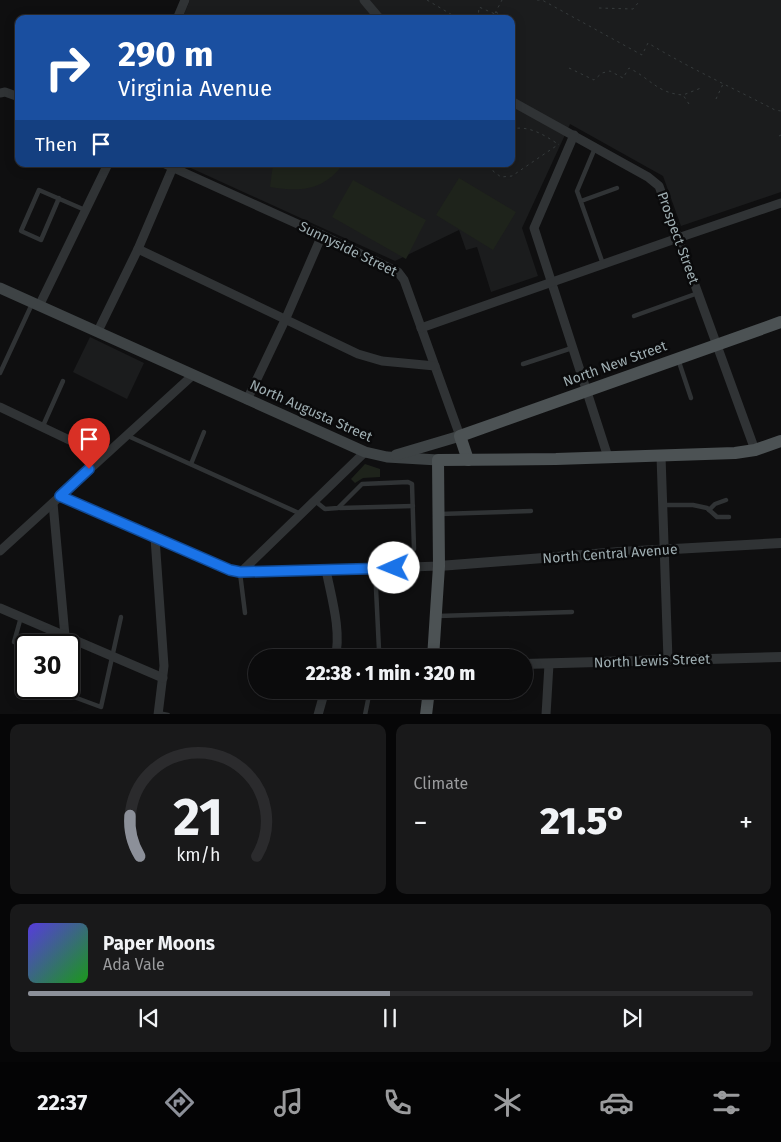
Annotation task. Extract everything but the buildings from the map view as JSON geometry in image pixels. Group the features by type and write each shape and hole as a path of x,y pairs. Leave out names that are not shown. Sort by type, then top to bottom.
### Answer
{"main road":[{"name":"North Augusta Street","path":"0,288 365,452 387,457 468,460 661,456 755,450 781,441"},
{"name":"North New Street","path":"387,457 460,436 781,322"},
{"path":"460,436 468,460"},
{"path":"434,649 439,566 438,460"},
{"path":"426,714 428,699"}],"street":[{"path":"178,15 185,0"},
{"path":"364,0 377,15"},
{"path":"0,93 5,92 15,96"},
{"name":"Prospect Street","path":"515,102 648,177 659,186 755,450"},
{"path":"574,135 534,228 608,457"},
{"path":"36,304 106,167"},
{"path":"98,332 138,249 169,167"},
{"name":"Sunnyside Street","path":"171,167 322,235 398,272 404,280 460,436"},
{"path":"421,328 781,203"},
{"path":"248,400 322,235"},
{"path":"138,249 358,354 382,361 435,366"},
{"path":"0,551 193,375"},
{"path":"0,407 104,456"},
{"path":"240,572 365,452"},
{"path":"661,456 668,660"},
{"path":"60,496 155,538 240,572 439,566"},
{"path":"53,502 64,634"},
{"path":"155,538 164,666 161,714"},
{"name":"North Central Avenue","path":"439,566 781,543"},
{"path":"326,570 337,634 337,649"},
{"path":"0,608 52,634"},
{"path":"80,646 112,656 163,678"},
{"name":"North Lewis Street","path":"533,664 781,657"},
{"path":"546,714 550,664"},
{"path":"318,714 322,699"}],"lane":[{"path":"596,147 577,190 603,264"},
{"path":"581,200 617,188"},
{"path":"59,198 41,240 21,231 39,190 59,198 85,210"},
{"path":"634,316 698,293"},
{"path":"0,373 36,304"},
{"path":"523,364 572,348"},
{"path":"678,358 691,398"},
{"path":"42,428 63,381"},
{"path":"191,464 204,432"},
{"path":"127,435 300,514"},
{"path":"340,508 362,484 408,482 412,484 414,549 409,554 394,558 394,568"},
{"path":"315,500 325,509 413,506"},
{"path":"709,510 715,504 726,500"},
{"path":"663,506 693,504 709,510 716,516 729,517"},
{"path":"438,514 531,511"},
{"path":"375,568 379,649"},
{"path":"240,572 246,613"},
{"path":"437,616 572,612"},
{"path":"14,642 21,617"},
{"path":"79,699 101,708 120,617"},
{"path":"365,714 368,699"}],"path":[{"path":"427,0 452,15"},
{"path":"495,13 502,0"},
{"path":"537,0 542,0 642,55 648,43 681,64 724,83 775,110 781,111"},
{"path":"599,8 633,9 638,3"},
{"path":"478,15 479,6 499,15"},
{"path":"569,68 594,80 602,73 610,71 623,78 629,68 643,74 654,85 670,94 683,95 701,88"},
{"path":"716,99 724,83"},
{"path":"683,95 689,104"},
{"path":"492,167 493,171 501,177 512,176 559,144 542,134 521,127 515,129"}],"shaded area":[{"path":"190,0 781,0 781,192 681,226 663,176 570,124 522,228 538,276 491,292 477,247 466,250 459,230 395,261 189,167 515,167 515,15 184,15"},
{"path":"273,167 340,167 328,180 311,188 270,187"},
{"path":"459,178 516,212 493,250 436,215"},
{"path":"353,180 426,220 406,259 332,217"},
{"path":"90,337 144,363 127,399 73,372"},
{"path":"365,464 380,469 380,477 363,478 355,483 351,479"}],"route":[{"path":"89,469 60,496 230,570 240,572 394,568"}]}
